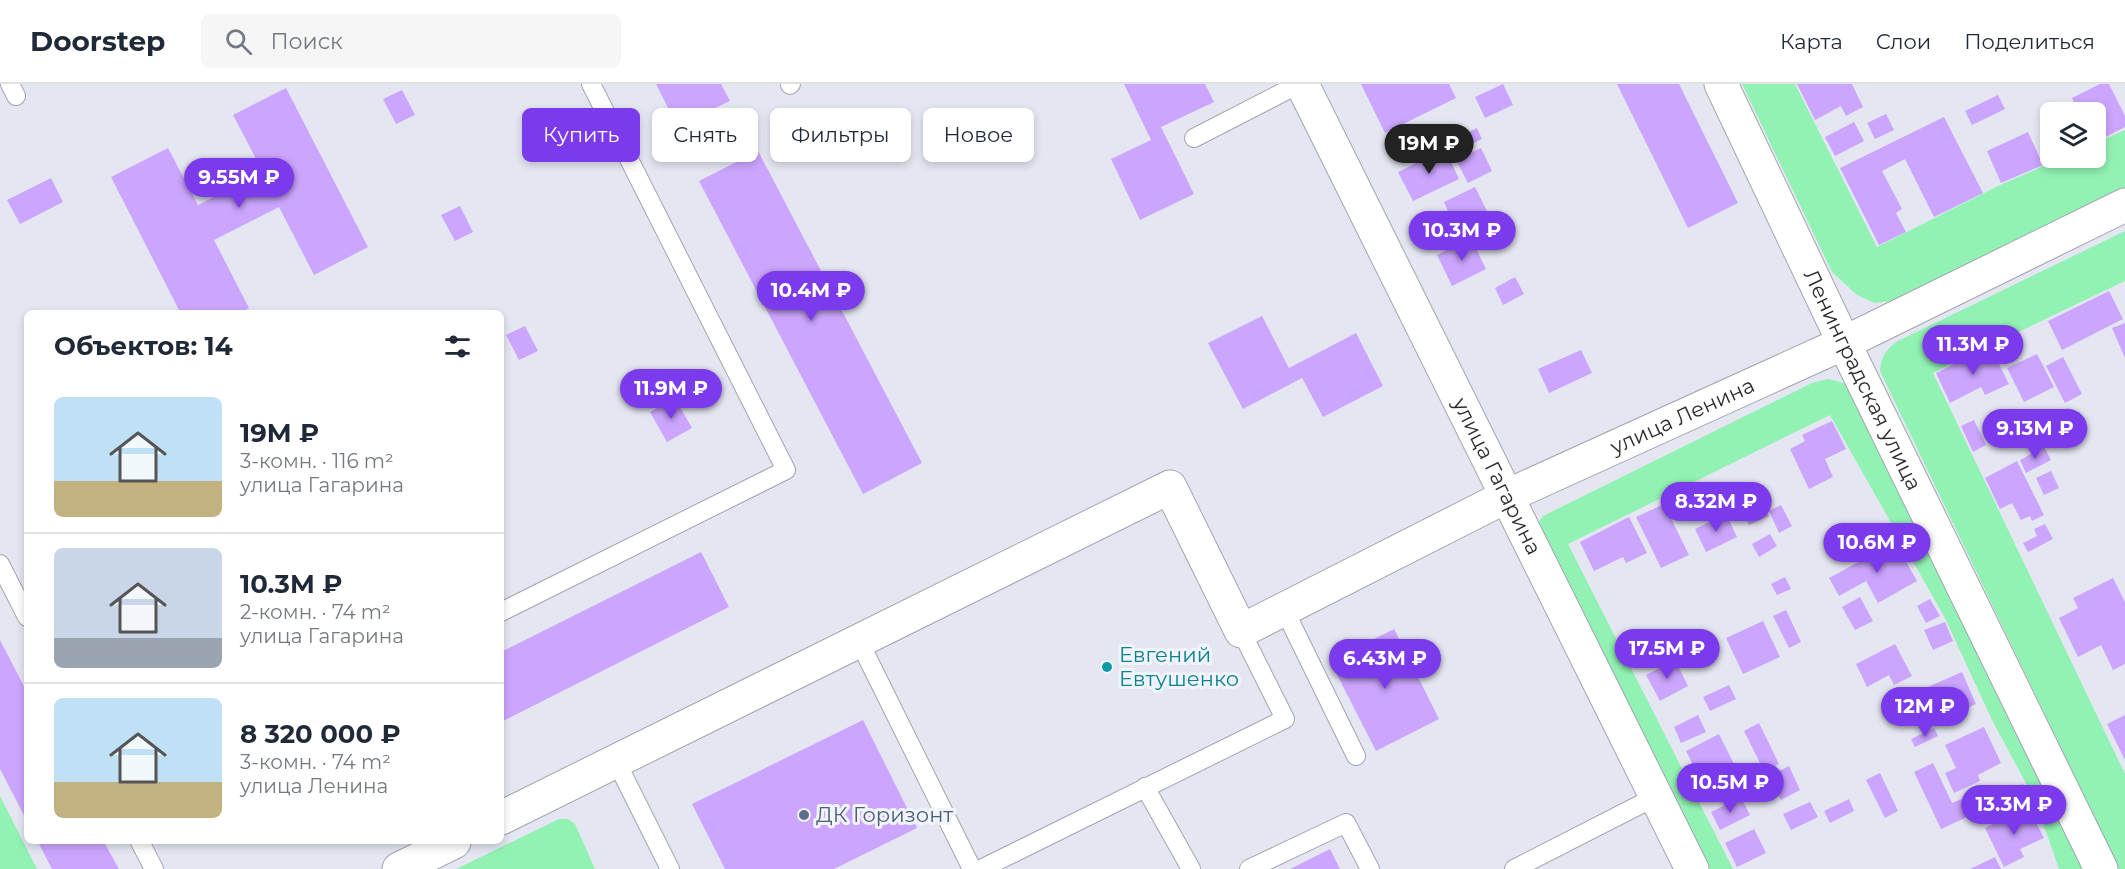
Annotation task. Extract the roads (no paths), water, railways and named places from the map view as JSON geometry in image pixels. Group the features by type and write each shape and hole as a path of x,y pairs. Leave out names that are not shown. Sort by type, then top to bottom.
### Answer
{"street":[{"name":"улица Гагарина","path":"1301,84 1692,869"},
{"name":"Ленинградская улица","path":"1721,84 1844,343 2101,869"},
{"name":"улица Ленина","path":"1241,631 1507,496 1844,343 2125,206"},
{"path":"504,817 1170,487 1241,631"},
{"path":"399,869 438,845"}],"lane":[{"path":"504,611 786,470 591,84"},
{"path":"1194,138 1301,84"},
{"path":"0,564 24,611"},
{"path":"1284,609 1356,756"},
{"path":"981,869 1285,718 1241,631"},
{"path":"859,641 972,869"},
{"path":"616,761 669,869"},
{"path":"1144,787 1191,869"},
{"path":"1514,869 1655,797"},
{"path":"1249,868 1346,823 1370,869"},
{"path":"141,844 153,869"}],"place":[{"name":"Евгений Евтушенко","path":"1107,667"},
{"name":"ДК Горизонт","path":"804,815"}]}
